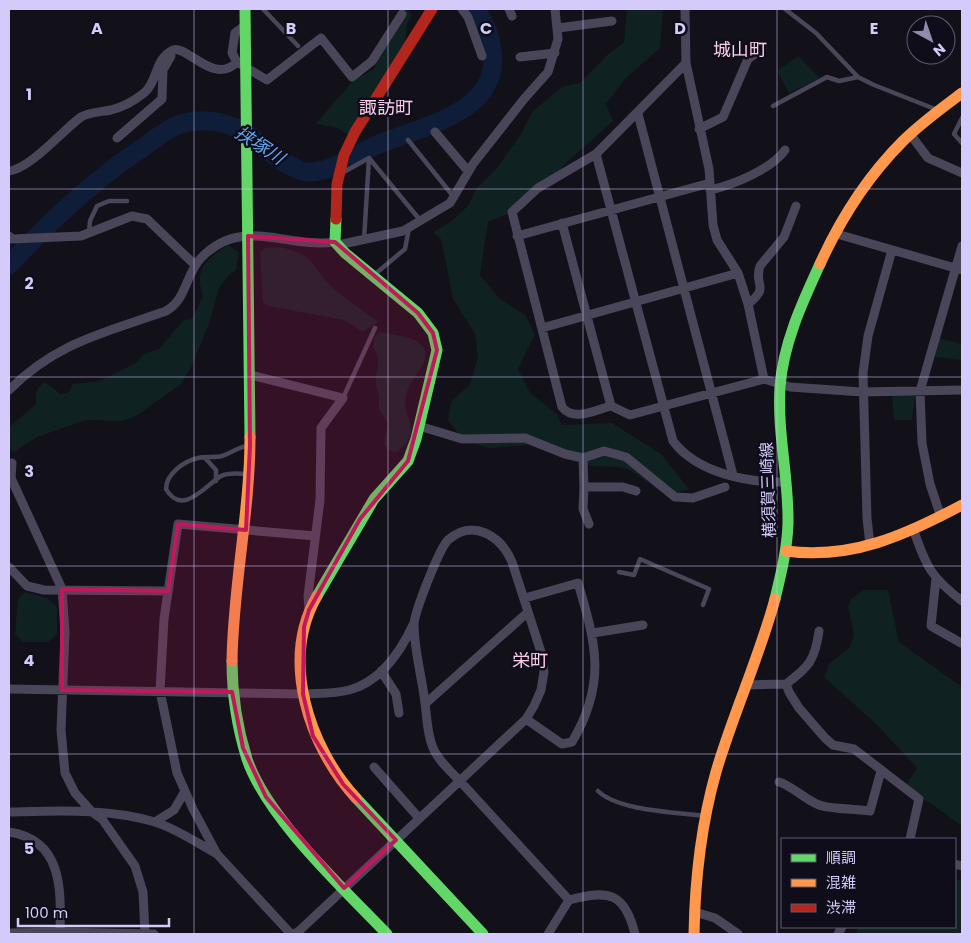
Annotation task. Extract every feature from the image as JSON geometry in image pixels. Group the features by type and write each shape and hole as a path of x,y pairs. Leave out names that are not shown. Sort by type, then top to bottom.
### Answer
{"street":[{"path":"246,9 242,58 248,268 250,474 246,530 232,637 232,692 235,718 243,748 266,797 279,816 387,934"},
{"path":"432,9 355,132 344,155 339,173 337,243 418,313 436,340 436,357 419,426 408,461 374,499 309,610 304,627 303,694 313,736 328,765 483,934"},
{"path":"9,390 26,374 72,344 166,312 175,306 183,295 195,264 220,242 236,236 252,235 305,242 337,243 364,240 410,227 443,208 454,198 468,171 524,99 548,72 555,53 558,28 555,9"},
{"path":"685,9 686,64 709,169 717,240 738,273 748,304 764,379"},
{"path":"467,10 482,56"},
{"path":"242,58 267,80 272,79 321,38 352,77 372,61 402,14"},
{"path":"558,28 612,21"},
{"path":"9,171 18,169 83,116 119,108 144,94 152,84 155,70 164,57 174,49 179,49 205,66 227,68 242,58"},
{"path":"117,138 162,99 163,70 167,61 179,49"},
{"path":"699,129 723,117 748,59 762,49"},
{"path":"520,57 555,53"},
{"path":"686,64 596,154 538,188 512,212 562,407 566,412 578,415 611,406 630,415 764,379 780,385 862,392 962,390"},
{"name":"横須賀三崎線","path":"694,934 706,817 721,754 774,599 786,551 786,482 780,385 787,349 799,311 812,279 837,234 874,175 910,134 962,93"},
{"path":"638,114 734,475"},
{"path":"435,132 468,171"},
{"path":"910,134 928,158 962,173"},
{"path":"517,236 660,197 710,187 731,185 780,158 785,150"},
{"path":"596,154 673,441 679,449 700,463 734,475 770,483 786,482"},
{"path":"748,304 758,296 761,290 760,266 784,237 796,206"},
{"path":"10,239 90,234 132,216 143,217 195,264"},
{"path":"562,223 611,406"},
{"path":"837,234 959,269"},
{"path":"941,517 930,484 922,443 920,391 959,269 962,246"},
{"path":"870,545 867,518 862,392 868,336 892,250"},
{"path":"542,328 738,273"},
{"path":"250,375 343,398 322,428 320,500 308,596 309,610"},
{"path":"419,426 462,439 525,438 565,454 583,458 604,451 626,457 675,497 693,498 725,487"},
{"path":"583,458 583,508 589,524"},
{"path":"12,463 11,478 62,589 65,632 62,690 64,773 75,793 92,812 102,818 135,866 143,892 145,934"},
{"path":"584,487 623,487 636,491"},
{"path":"786,551 822,555 870,545 914,531 962,505"},
{"path":"9,689 62,690 160,691 232,692 303,694 350,690 367,682 398,654 414,623 440,552 448,540 461,532 476,531 498,540 507,550 525,598 541,652 544,672 541,690 526,719 292,934 217,854 184,791 170,745 160,691 162,647 178,524 315,536"},
{"path":"914,531 928,568 936,578 962,601"},
{"path":"9,566 27,586 44,590 168,591"},
{"path":"936,578 931,626 962,643"},
{"path":"525,598 578,583 593,633 595,665 592,695 584,722 572,742 562,744 526,719"},
{"path":"425,704 528,612"},
{"path":"414,623 428,728 433,749 569,900"},
{"path":"593,633 643,625"},
{"path":"745,685 786,684 805,669 813,659 819,631"},
{"path":"381,670 396,694 399,713"},
{"path":"786,684 799,708 833,745 854,749 919,799 910,838"},
{"path":"374,767 419,818"},
{"path":"779,782 788,785 807,800 822,806 870,811 881,771"},
{"path":"155,822 174,810 184,791"},
{"path":"9,812 92,812 155,822 217,854"},
{"path":"9,832 29,838 41,847 51,860 59,880 60,933"},
{"path":"548,934 569,900 583,896 608,895 622,902 630,914 636,934"},
{"path":"695,912 715,918 738,934"},
{"path":"9,934 154,934"}],"lane":[{"path":"263,9 298,46"},
{"path":"785,9 816,33 858,76 874,85 938,111"},
{"path":"773,106 827,77 839,81 858,76"},
{"path":"962,118 954,134 962,143"},
{"path":"408,140 454,198"},
{"path":"339,173 369,158"},
{"path":"369,158 420,220"},
{"path":"364,240 369,158"},
{"path":"90,234 90,220 97,206 109,201 127,201"},
{"path":"373,276 405,250 410,227"},
{"path":"343,398 375,328"},
{"path":"250,446 238,447 224,456 204,458 186,463 172,473 168,479 166,489 175,500 182,501 191,499 208,488 216,480 229,474 250,474"},
{"path":"204,458 214,466 216,480"},
{"path":"619,572 634,575 640,559 709,589 703,605"},
{"path":"598,791 604,797 622,804 706,817"}],"highlighted area":[{"path":"248,236 335,242 418,313 433,333 437,350 408,461 360,519 309,610 304,627 303,694 313,736 343,784 396,840 344,888 266,797 243,748 232,692 62,690 62,589 168,591 178,524 246,530 250,446"}],"shaded area":[{"path":"398,9 408,9 412,15 407,24 405,45 349,135 335,127 315,124 353,81 374,69 379,51 403,14"},
{"path":"627,9 663,9 660,48 625,79 606,104 613,121 566,163 525,207 488,222 480,275 500,299 525,315 535,334 518,369 530,393 557,414 562,425 612,423 661,454 689,489 667,496 630,470 617,467 591,466 529,445 489,448 465,441 448,421 451,402 470,384 478,357 475,334 453,299 441,239 433,232 449,223 468,206 476,189 498,167 521,134 532,112 562,87 580,83 607,55 624,42"},
{"path":"798,56 820,78 789,93 777,71"},
{"path":"228,245 239,252 236,270 229,275 219,288 209,324 191,367 181,384 136,416 123,421 86,420 37,437 14,452 9,448 9,427 36,404 39,386 45,382 61,394 69,392 73,384 100,381 136,363 144,354 159,349 184,320 192,319 203,297 200,279 201,272 213,256"},
{"path":"280,247 292,250 306,257 331,286 378,322 363,332 344,320 268,306 263,302 260,253 265,248"},
{"path":"380,332 412,339 418,342 425,351 422,367 411,383 406,396 405,404 411,430 410,437 397,452 390,451 384,445 388,423 378,408 379,396 376,376 379,361 373,347 374,337"},
{"path":"939,338 962,344 962,360 935,357"},
{"path":"892,394 915,395 912,420 894,420"},
{"path":"864,590 888,590 899,642 962,687 962,826 933,805 904,788 917,768 876,724 824,677 829,664 850,647 854,635 848,607 851,599"},
{"path":"25,592 47,598 57,607 57,634 48,642 23,642 15,634 18,599"},
{"path":"962,879 962,934 855,934 858,928 956,928 956,880"}],"waterway":[{"name":"挟塚川","path":"9,265 41,232 108,172 157,137 180,124 199,121 227,124 252,137 287,164 298,170 314,172 333,167 379,144 455,114 472,103 484,88 492,71 490,38 484,23 474,9"}],"traffic: fast":[{"path":"245,9 250,437"},
{"path":"317,596 374,499 408,461 416,439 437,350 433,333 418,313 345,253 335,242 336,219"},
{"path":"775,599 785,553 788,524 787,490 780,421 782,371 794,324 820,264"},
{"path":"232,661 234,698 238,723 243,747 257,782 288,828 387,934"},
{"path":"356,798 483,934"}],"traffic: slow":[{"path":"820,264 846,215 878,168 910,134 962,93"},
{"path":"232,661 250,437"},
{"path":"786,551 833,552 877,543 920,526 962,505"},
{"path":"317,596 306,621 301,647 301,675 305,702 313,729 325,754 339,777 356,798"},
{"path":"694,934 696,893 706,812 723,750 775,599"}],"traffic: jam":[{"path":"336,219 337,184 344,155 355,132 432,9"}],"district":[{"name":"城山町","path":"740,49"},
{"name":"諏訪町","path":"386,107"},
{"name":"栄町","path":"530,660"}]}
